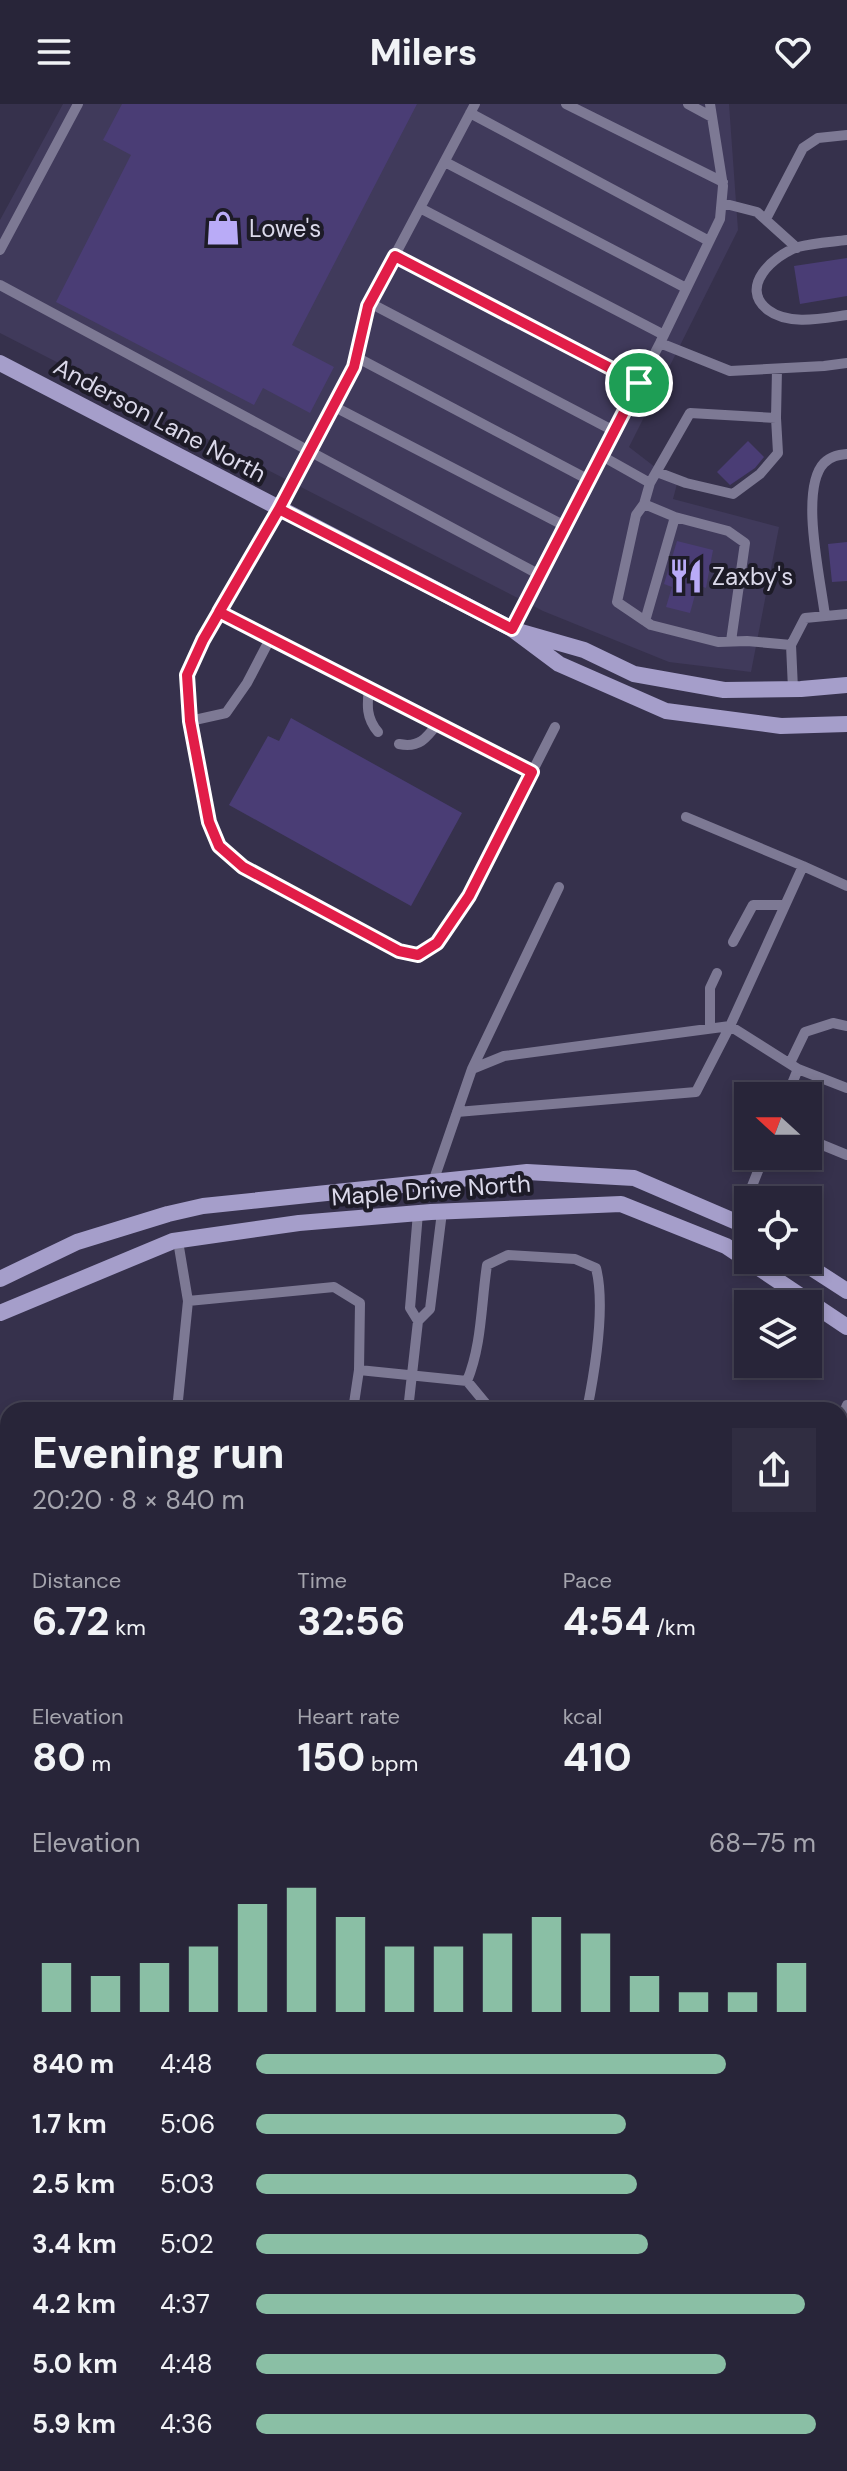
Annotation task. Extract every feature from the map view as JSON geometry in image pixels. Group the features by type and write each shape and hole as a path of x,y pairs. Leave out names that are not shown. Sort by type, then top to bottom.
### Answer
{"street":[{"name":"Anderson Lane North","path":"0,363 512,629 559,664 666,711 781,726 847,724"},
{"name":"Anderson Lane North","path":"512,629 584,650 634,674 724,690 847,685"},
{"name":"Maple Drive North","path":"0,1279 77,1242 203,1206 527,1172 634,1178 734,1220"},
{"path":"430,1212 433,1182"},
{"name":"Maple Drive North","path":"0,1313 176,1241 299,1223 430,1212 621,1204 726,1246 847,1327"},
{"path":"168,1214 176,1241"},
{"path":"726,1246 734,1236"},
{"path":"821,1274 847,1291"}],"lane":[{"path":"0,250 78,104"},
{"path":"566,104 723,182"},
{"path":"688,104 712,117"},
{"path":"512,629 662,339 720,219 723,182 710,104"},
{"path":"555,727 469,896 437,943 418,955 399,951 243,867 219,846 209,822 190,721 187,675 354,367 370,303 473,109 709,241"},
{"path":"766,219 803,148 818,138 847,135"},
{"path":"445,162 686,288"},
{"path":"722,203 757,212 797,248"},
{"path":"420,208 662,339 730,371 847,363"},
{"path":"847,240 797,248 761,272 757,281 759,297 767,310 784,317 808,319 847,315"},
{"path":"395,256 639,383"},
{"path":"0,285 540,575"},
{"path":"370,303 614,431"},
{"path":"356,357 589,480"},
{"path":"657,472 686,483 733,494 760,474 778,453 777,369"},
{"path":"333,406 565,526"},
{"path":"776,418 690,413 650,483 644,504 636,515 617,602 651,625 718,642 791,645"},
{"path":"825,616 811,508 822,465 834,456 847,454"},
{"path":"602,456 650,483"},
{"path":"644,504 675,517 728,531 745,543 731,641"},
{"path":"645,621 675,517"},
{"path":"219,612 532,772"},
{"path":"793,689 791,645 805,618 847,614"},
{"path":"190,721 226,713 247,683 271,637"},
{"path":"369,688 366,709 371,724 378,732"},
{"path":"399,744 411,747 425,741 438,723"},
{"path":"686,817 847,886"},
{"path":"457,1112 696,1092 730,1026 803,866"},
{"path":"433,1182 472,1069 559,887"},
{"path":"733,942 753,905 785,905"},
{"path":"710,1028 710,988 717,973"},
{"path":"790,1082 805,1032 833,1023 847,1026"},
{"path":"472,1069 504,1056 730,1026 794,1066 847,1088"},
{"path":"822,1145 847,1155"},
{"path":"409,1402 418,1321 410,1308 430,1212"},
{"path":"418,1321 430,1309 430,1212"},
{"path":"176,1241 188,1301 178,1402"},
{"path":"467,1381 476,1359 480,1304 487,1265 508,1255 575,1259 596,1268 601,1287 588,1402"},
{"path":"188,1301 334,1287 360,1303 359,1370 354,1402"},
{"path":"359,1370 467,1381 484,1402"}],"shaded area":[{"path":"63,104 729,104 738,230 629,447 677,484 673,499 779,527 751,672 669,662 543,611 0,333 0,220"}],"building":[{"name":"Lowe's","path":"122,104 417,104 292,345 334,367 310,413 263,388 254,405 56,302 131,155 103,140"},
{"path":"847,258 847,296 800,304 794,266"},
{"path":"748,441 764,457 755,468 730,485 717,472"},
{"name":"Zaxby's","path":"677,541 713,550 706,588 703,587 700,596 695,595 690,613 666,607 672,587 664,584"},
{"path":"847,542 847,581 832,582 828,544"},
{"path":"291,718 462,813 411,906 229,805 268,736 279,741"}],"place":[{"name":"Lowe's","path":"223,228"},
{"name":"Zaxby's","path":"686,576"}],"route":[{"path":"639,383 395,256 368,306 354,367 279,509 219,612 532,772 469,896 437,943 418,955 399,951 243,867 219,846 209,822 190,721 187,675 203,640 219,612 269,526 279,509 512,629 639,383"}]}
